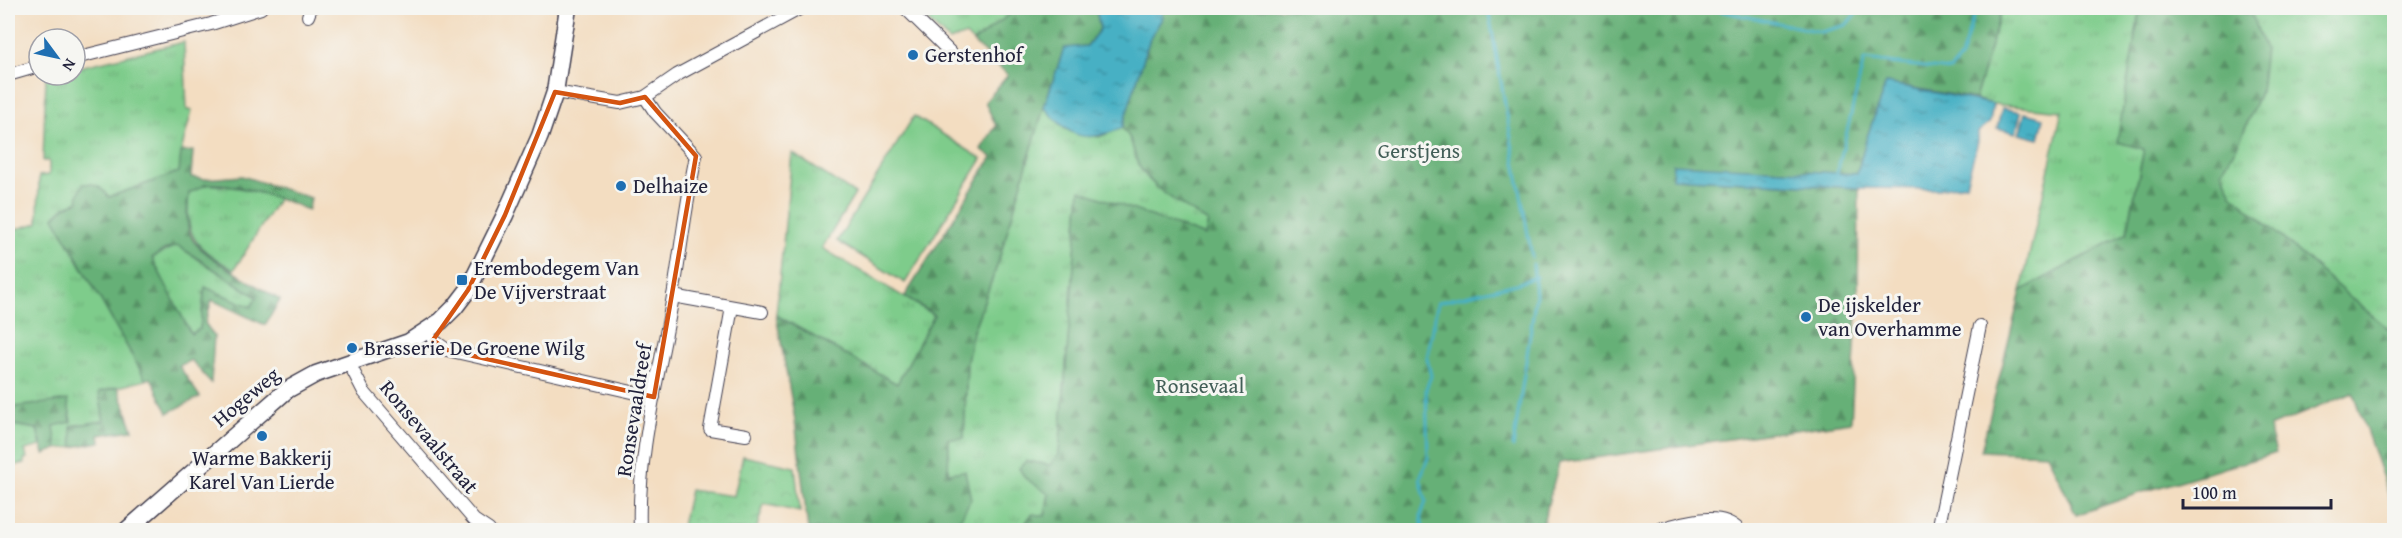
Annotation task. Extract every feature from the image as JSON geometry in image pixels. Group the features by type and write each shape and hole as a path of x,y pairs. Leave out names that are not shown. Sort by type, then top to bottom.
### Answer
{"street":[{"path":"87,55 211,24 261,8"},
{"name":"Hogeweg","path":"434,340 448,315 468,290 506,215 540,136 555,92 568,8"},
{"path":"555,92 620,103 645,97 677,75 801,8"},
{"path":"905,8 951,53"},
{"path":"8,75 27,69"},
{"name":"Ronsevaaldreef","path":"640,531 642,471 673,296 685,205 696,156 645,97"},
{"path":"673,296 762,312"},
{"path":"732,307 710,429 746,435"},
{"name":"Hogeweg","path":"127,531 287,390 316,374 409,342 448,315"},
{"path":"1938,531 1980,326"},
{"path":"416,337 428,341 434,340 447,350 654,397"},
{"name":"Ronsevaalstraat","path":"348,363 364,392 474,520 489,531"},
{"path":"1654,531 1710,519 1723,520 1735,526 1739,531"}],"highlighted area":[{"path":"555,92 620,103 645,97 696,156 654,397 447,350 433,340 468,290 505,215"}],"green space":[{"path":"915,8 1018,8 973,42 966,35 949,41"},
{"path":"1018,8 1096,8 1100,29 1087,46 1064,49 1044,107 997,266 973,331 967,361 964,438 949,439 948,473 965,471 971,499 954,530 808,530 795,420 776,315 897,384 934,315 905,296 992,157 981,149 996,126 985,102 1008,75 973,42"},
{"name":"Gerstjens","path":"1160,8 2002,8 1975,99 1886,83 1857,174 1673,165 1673,178 1859,188 1858,294 1851,422 1559,463 1541,530 1021,530 1032,514 1045,516 1049,494 1025,478 1019,468 1026,461 1050,465 1059,454 1080,190 1205,236 1208,222 1170,197 1145,175 1139,166 1129,136 1122,128 1150,38 1163,17"},
{"path":"2002,8 2140,8 2118,142 2144,149 2127,233 2021,291 2062,111 1993,104 1975,99"},
{"path":"2140,8 2237,8 2253,17 2265,49 2260,92 2241,138 2222,172 2232,194 2394,333 2393,507 2353,393 2269,427 2276,453 2146,491 2076,515 2047,454 1981,451 2021,291 2127,233 2144,149 2117,142"},
{"path":"2237,8 2394,8 2394,333 2232,194 2222,172 2241,138 2260,92 2253,17"},
{"path":"184,42 187,110 192,110 181,152 180,172 109,197 98,186 84,184 79,201 65,207 54,217 146,380 99,392 104,421 71,426 73,447 57,449 53,426 71,422 68,401 8,408 8,302 12,302 13,230 38,223 39,176 49,175 49,161 43,161 46,87 87,87 87,65"},
{"path":"1044,107 1065,129 1099,137 1122,128 1129,136 1139,166 1145,175 1170,197 1208,222 1205,236 1080,191 1059,454 1050,465 1026,461 1025,478 1049,493 1045,516 1032,514 1021,530 954,530 970,499 948,473 949,438 964,438 967,361 973,331 997,266"},
{"path":"914,116 982,159 905,283 837,241"},
{"path":"193,151 191,177 204,179 242,176 311,198 308,210 286,201 228,185 206,185 189,193 188,223 193,240 220,263 280,300 265,325 212,300 205,323 214,336 211,383 191,360 179,366 200,397 168,413 151,378 146,380 54,217 65,207 79,201 78,195 83,184 98,186 109,197 179,172 181,152","holes":["178,246 257,297 251,307 205,287 200,329 191,334 152,258 164,250"]},
{"path":"792,153 855,194 822,248 934,315 897,384 776,315"},
{"path":"207,184 239,188 279,198 234,270 202,248 191,232 188,209 189,193"},
{"path":"13,230 12,302 8,302 8,231"},
{"path":"177,245 257,297 251,307 205,287 200,329 191,334 152,258"},
{"path":"118,387 133,430 99,435 100,442 73,447 71,426 104,421 99,392"},
{"path":"68,400 71,422 54,426 57,449 44,454 37,429 8,424 8,408"},
{"path":"8,424 37,429 41,446 25,450 27,458 24,459 25,463 8,467"},
{"path":"743,456 795,467 800,512 764,504 756,530 681,530 690,490 734,496"}],"water":[{"path":"1096,8 1160,8 1163,17 1150,38 1122,128 1087,137 1062,126 1044,107 1064,48 1087,46 1100,29"},
{"path":"1886,83 1993,104 1990,122 1978,132 1978,141 1966,184 1938,189 1859,188 1672,178 1673,164 1857,174"},
{"path":"2002,108 2021,112 2016,133 1997,128"},
{"path":"2025,113 2044,118 2039,139 2019,134"}],"waterway":[{"path":"1488,8 1532,257"},
{"path":"1705,8 1821,32 1846,25 1861,8"},
{"path":"1837,173 1864,60 1950,70 1961,57 1976,8"},
{"path":"1513,447 1536,295 1533,264"},
{"path":"1423,530 1421,515 1426,501 1420,478 1428,458 1426,389 1431,376 1427,358 1437,306 1439,302 1536,277"}],"place":[{"name":"Gerstenhof","path":"913,55"},
{"name":"Delhaize","path":"621,186"},
{"name":"Erembodegem Van De Vijverstraat","path":"462,280"},
{"name":"De ijskelder van Overhamme","path":"1806,317"},
{"name":"Brasserie De Groene Wilg","path":"352,348"},
{"name":"Warme Bakkerij Karel Van Lierde","path":"262,436"}],"park label":[{"name":"Ronsevaal","path":"1200,386"}]}
